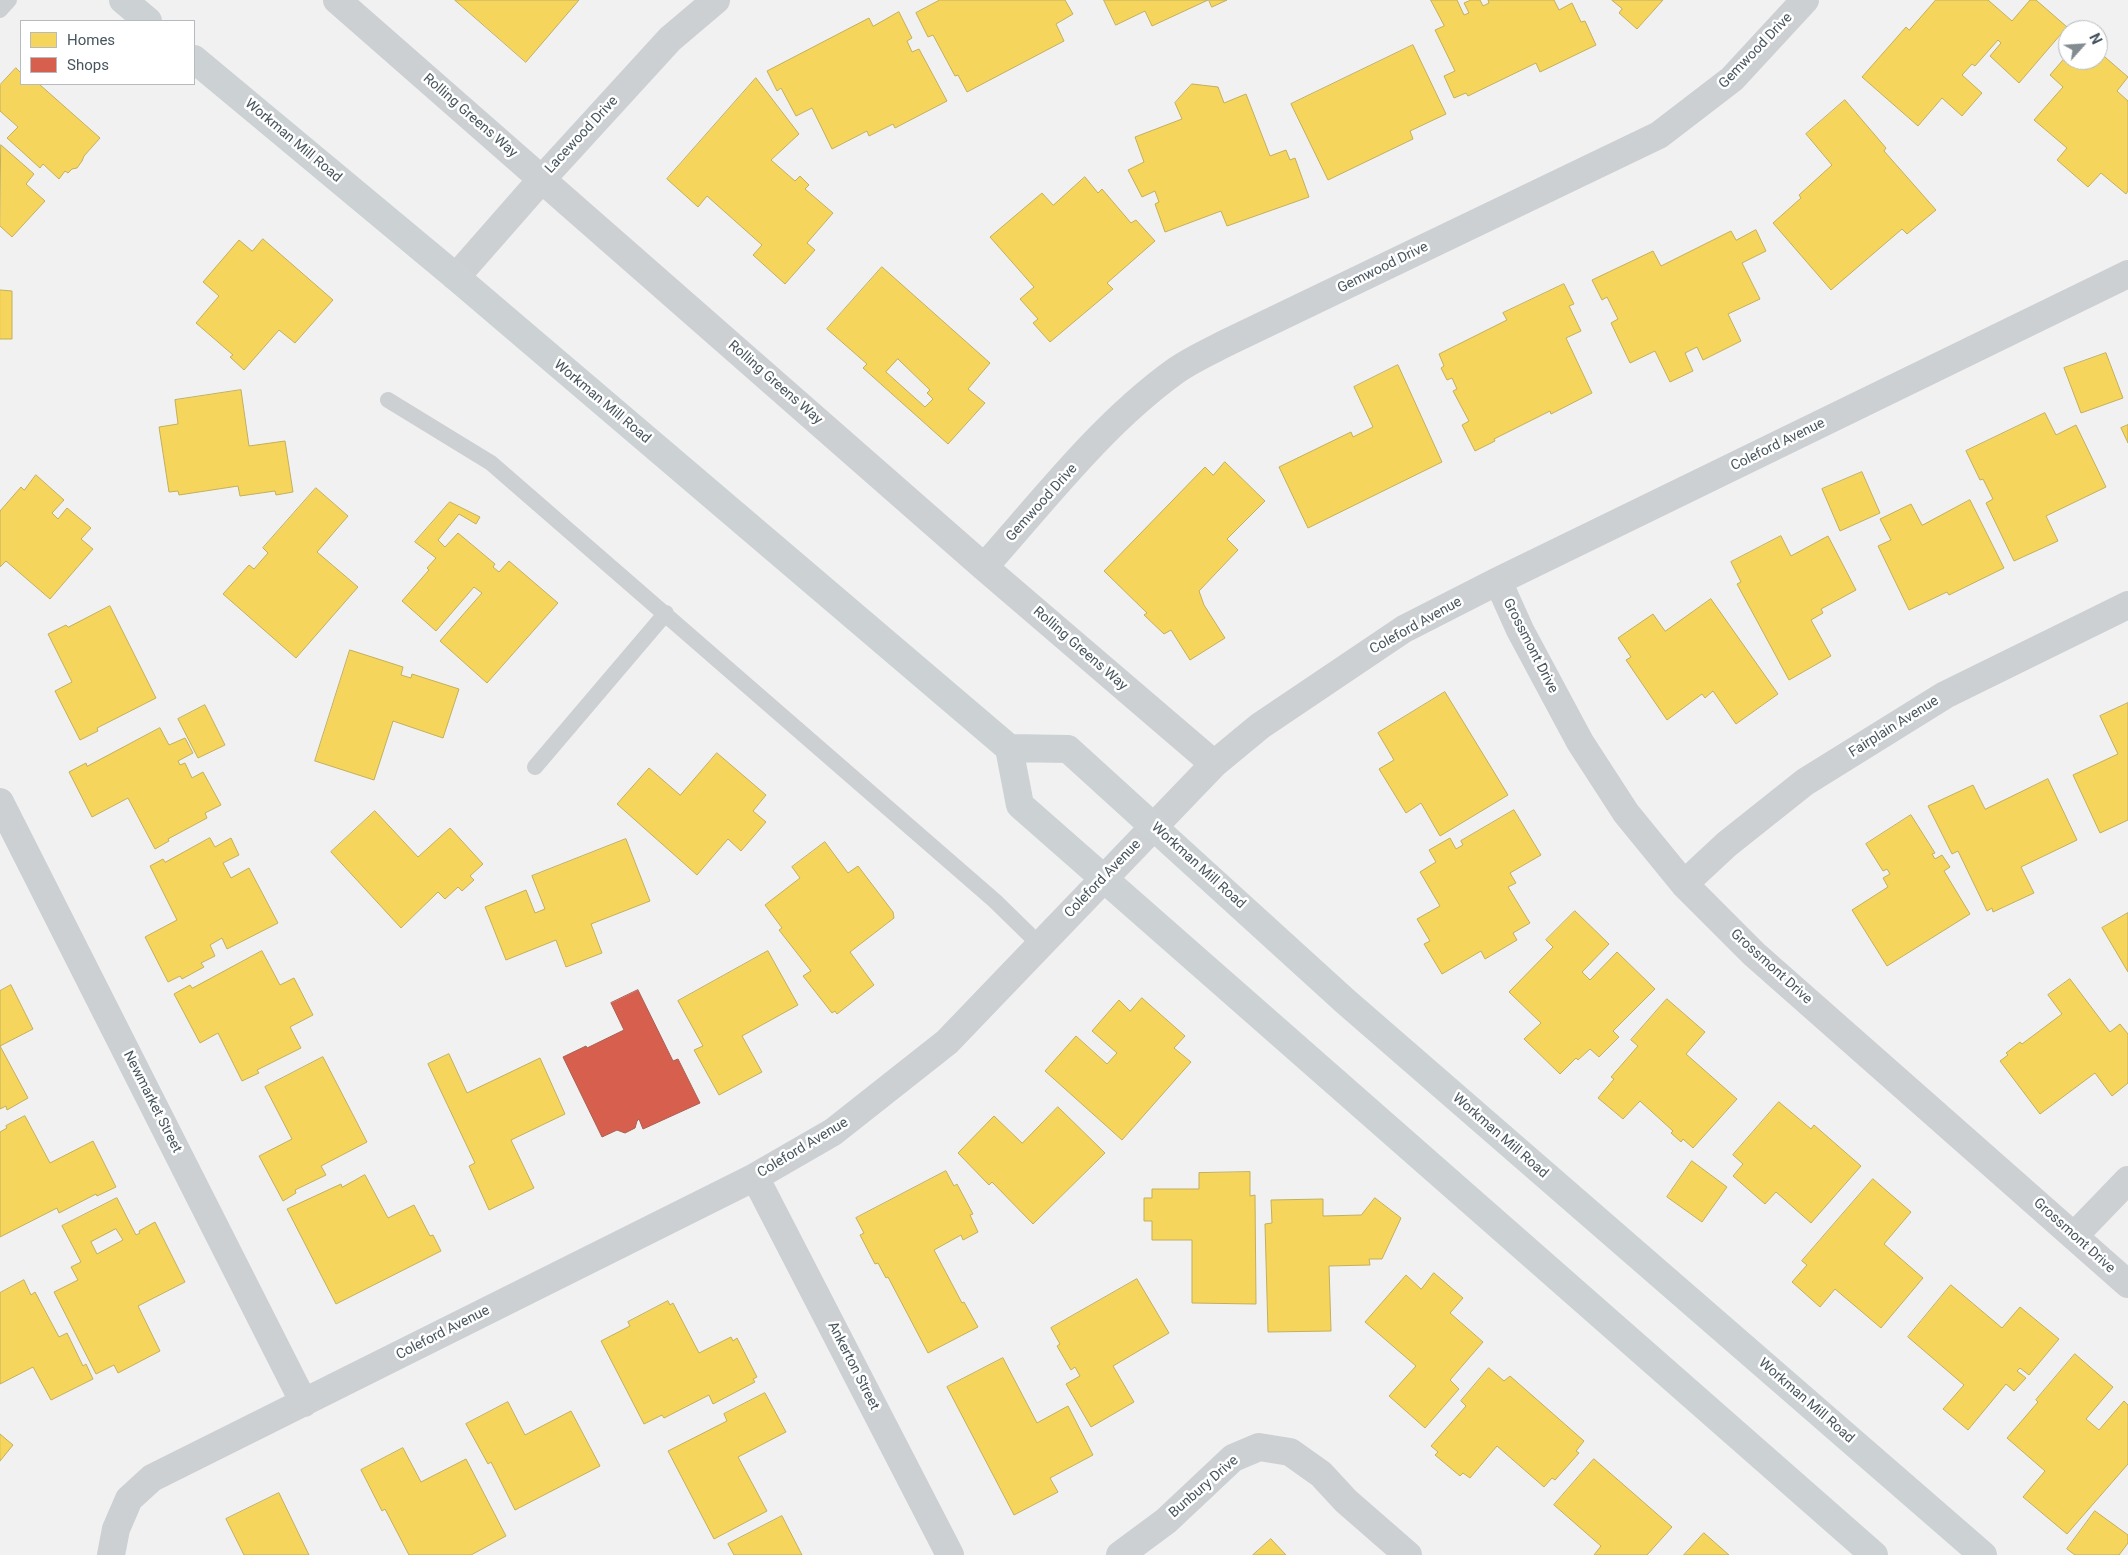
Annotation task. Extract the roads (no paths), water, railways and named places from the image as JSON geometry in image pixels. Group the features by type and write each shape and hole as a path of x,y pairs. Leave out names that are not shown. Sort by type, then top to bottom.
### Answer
{"main road":[{"path":"123,0 147,20"},
{"name":"Workman Mill Road","path":"195,60 456,277 1009,748 1068,749 1345,1001 1983,1555"},
{"path":"1009,748 1020,805 1874,1555"}],"street":[{"name":"Rolling Greens Way","path":"337,0 984,567 1214,764"},
{"name":"Lacewood Drive","path":"456,277 542,179 670,39 716,0"},
{"name":"Gemwood Drive","path":"984,567 1099,438 1136,403 1175,372 1224,344 1659,135 1732,79 1805,0"},
{"name":"Coleford Avenue","path":"114,1542 129,1499 152,1478 755,1177 833,1132 947,1042 1214,764 1260,726 1404,629 1498,581 2128,274"},
{"name":"Grossmont Drive","path":"1498,581 1520,630 1580,742 1626,813 1684,884 1754,954 2128,1284"},
{"name":"Fairplain Avenue","path":"1684,884 1727,844 1813,777 1945,696 2128,606"},
{"name":"Newmarket Street","path":"0,802 304,1403"},
{"name":"Ankerton Street","path":"755,1177 950,1555"},
{"path":"2074,1236 2128,1180"},
{"name":"Bunbury Drive","path":"1120,1555 1166,1522 1233,1458 1259,1447 1290,1452 1321,1474 1346,1501 1408,1555"}],"lane":[{"path":"0,10 9,0"},
{"path":"388,400 491,463 995,901 1040,945"},
{"path":"535,767 666,614"}]}
